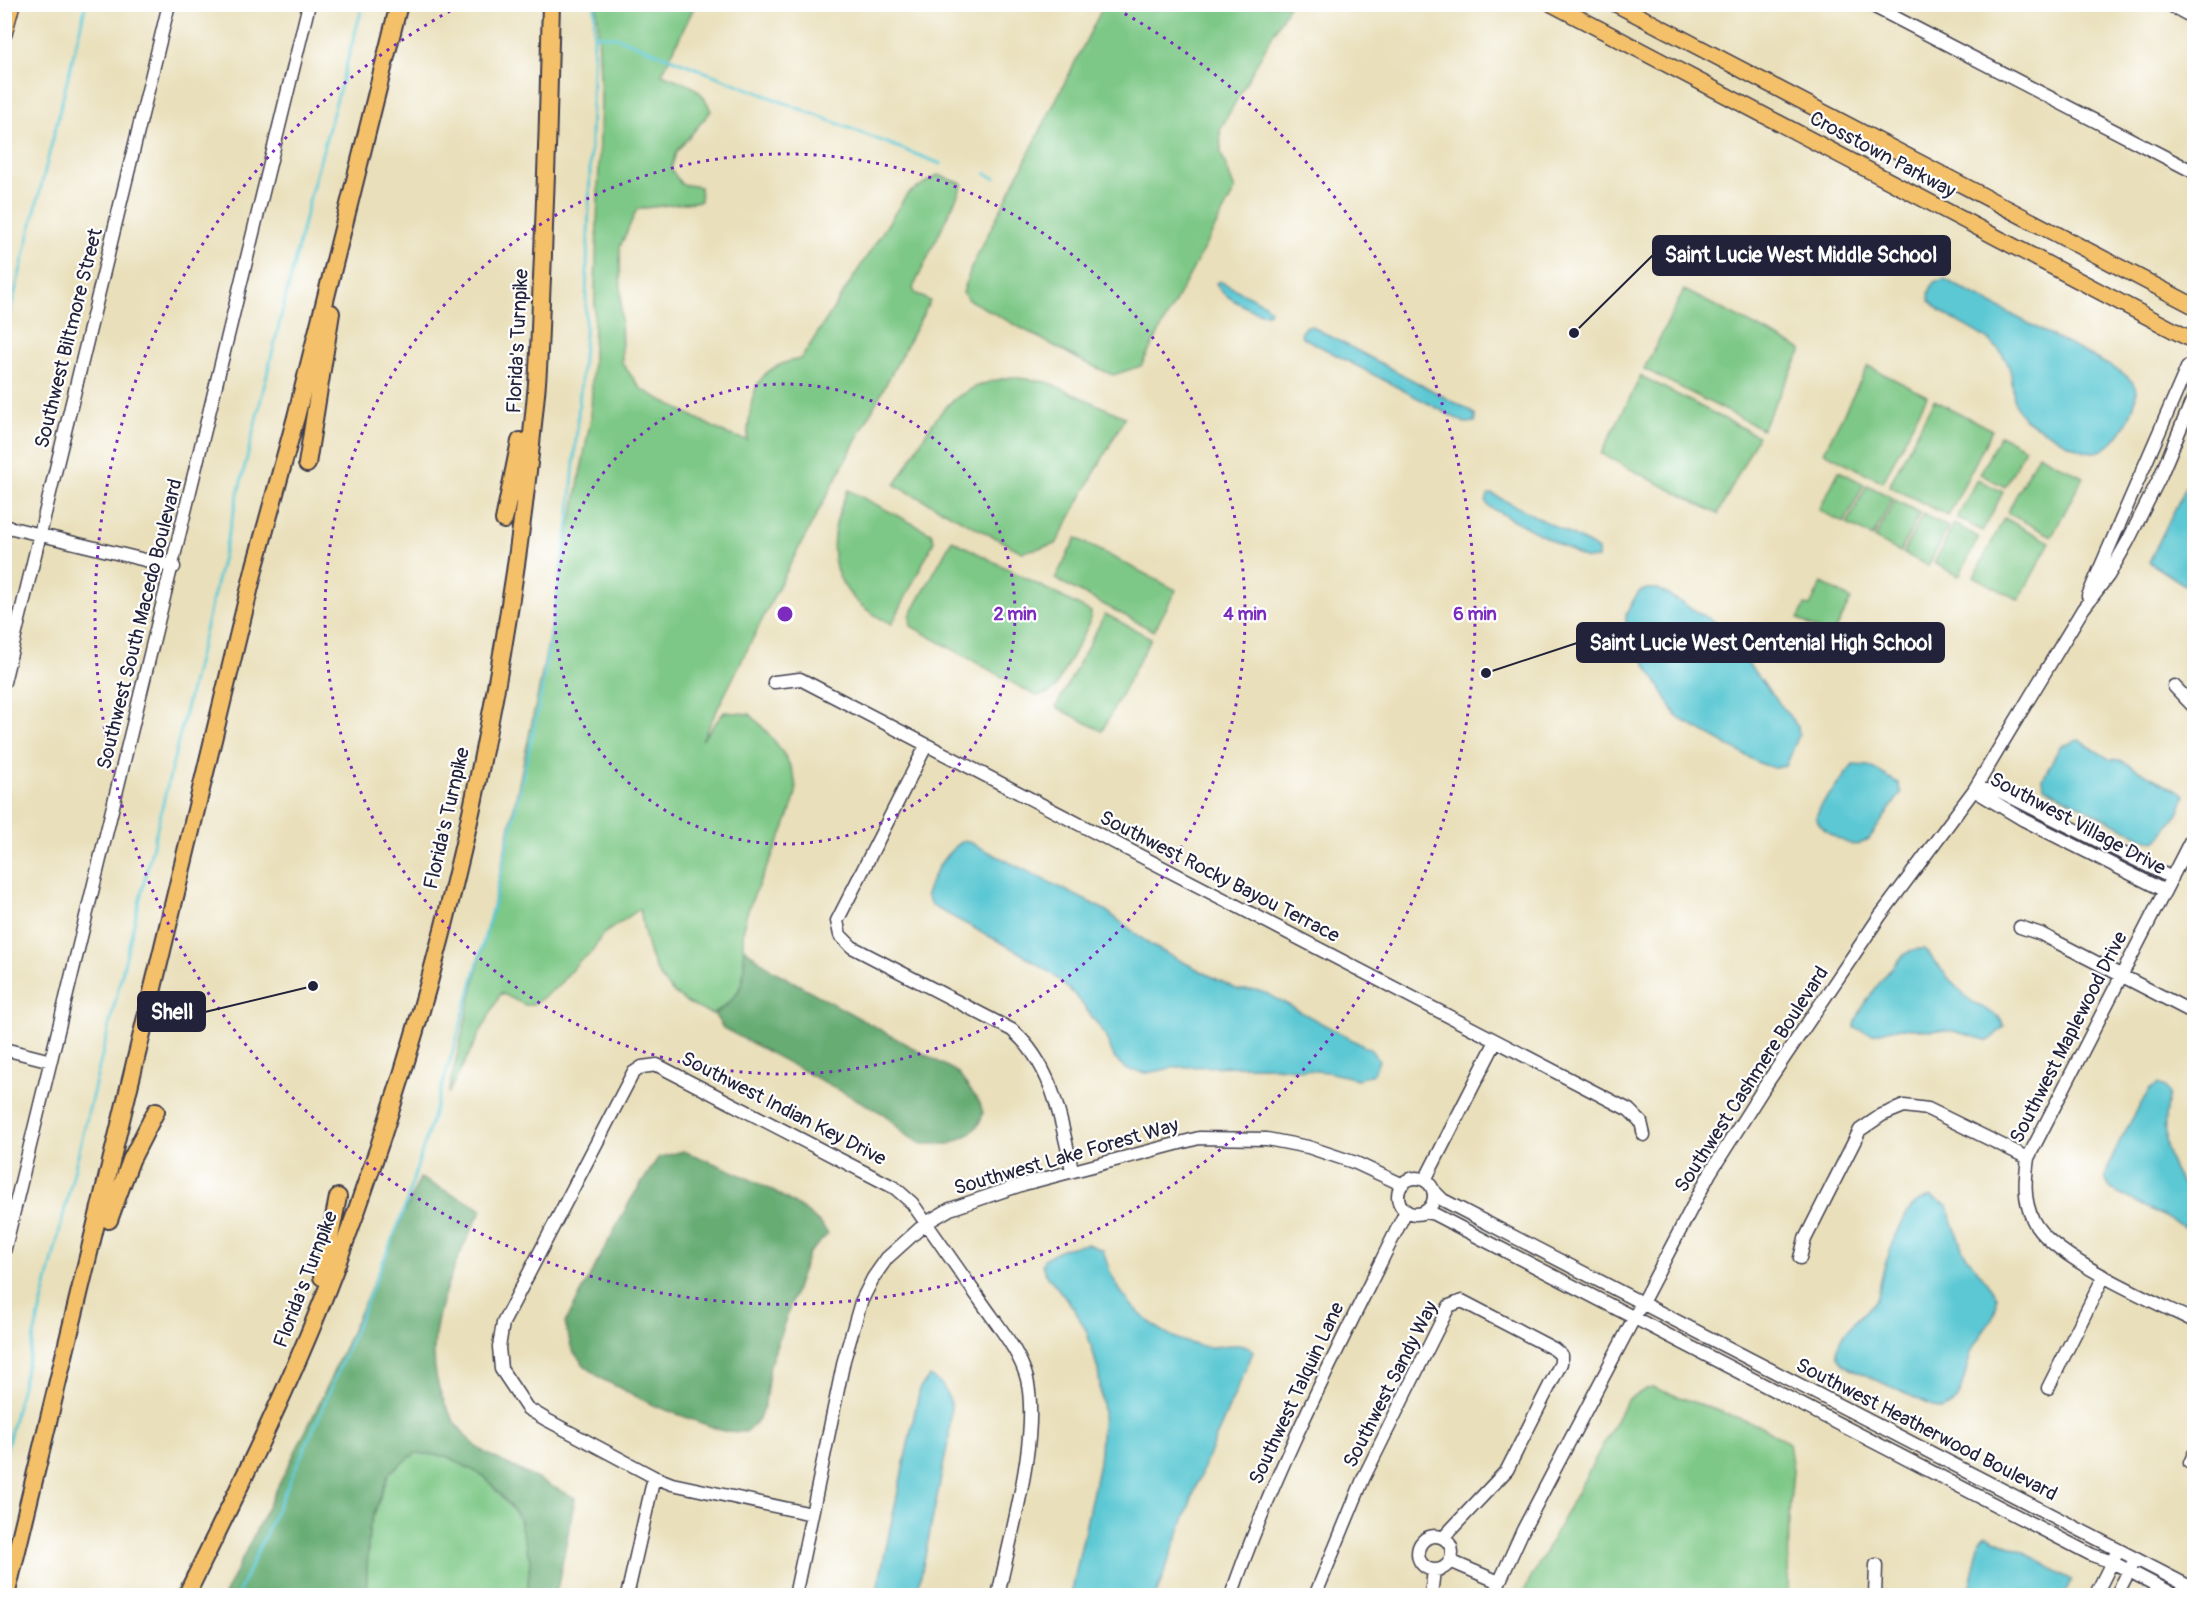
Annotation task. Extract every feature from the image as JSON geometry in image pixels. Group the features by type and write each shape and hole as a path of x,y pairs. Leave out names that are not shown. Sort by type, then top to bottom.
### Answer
{"highway":[{"path":"6,1596 78,1307 255,566 345,224 399,4"},
{"name":"Florida's Turnpike","path":"186,1596 246,1473 328,1286 404,1068 442,928 481,763 520,532 536,391 549,127 551,4"},
{"path":"307,464 345,224"},
{"path":"504,520 538,344"},
{"path":"78,1307 94,1273 111,1212 131,1160 156,1111"},
{"path":"303,1345 323,1275 338,1197"}],"main road":[{"path":"4,34 12,4"},
{"name":"Crosstown Parkway","path":"1552,4 2194,341"},
{"name":"Crosstown Parkway","path":"1617,4 2194,306"}],"street":[{"name":"Southwest Biltmore Street","path":"4,682 170,4"},
{"name":"Southwest South Macedo Boulevard","path":"4,1252 174,567 309,4"},
{"path":"1869,4 2194,172"},
{"path":"2168,4 2194,18"},
{"name":"Southwest Cashmere Boulevard","path":"2083,609 2097,569 2123,518 2187,368 2194,361"},
{"name":"Southwest Cashmere Boulevard","path":"1493,1596 1633,1318 1710,1173 1765,1086 1880,916 1974,790 2083,609 2108,576 2160,477 2194,396"},
{"path":"4,526 174,567"},
{"name":"Southwest Rocky Bayou Terrace","path":"774,682 800,679 1629,1110 1641,1122 1644,1135"},
{"path":"2174,686 2194,707"},
{"path":"926,746 837,921 840,935 852,947 1012,1030 1029,1044 1041,1065 1058,1107 1072,1170"},
{"name":"Southwest Village Drive","path":"1974,790 1997,790 2172,878"},
{"name":"Southwest Village Drive","path":"1974,790 2024,820 2165,891"},
{"name":"Southwest Maplewood Drive","path":"2194,834 2028,1158 2024,1191 2033,1222 2066,1255 2194,1322"},
{"path":"2020,927 2041,934 2194,1013"},
{"path":"1425,1180 1496,1041"},
{"path":"4,1049 51,1061"},
{"name":"Southwest Indian Key Drive","path":"812,1514 701,1492 654,1477 527,1408 501,1370 499,1347 503,1323 633,1074 642,1067 657,1065 876,1176 912,1203 996,1323 1014,1352 1026,1378 1030,1417 1027,1454 998,1596"},
{"path":"1800,1258 1805,1239 1860,1130 1882,1115 1904,1106 1928,1109 2028,1158"},
{"name":"Southwest Lake Forest Way","path":"795,1596 844,1360 861,1302 873,1278 887,1258 926,1223 950,1209 1072,1170 1198,1138 1267,1139 1308,1147 1356,1163 1401,1184"},
{"path":"1435,1192 1434,1203 1425,1212 1419,1214 1406,1211 1398,1201 1401,1184 1415,1177 1425,1180 1443,1200 1642,1301"},
{"name":"Southwest Talquin Lane","path":"1231,1596 1265,1505 1291,1446 1406,1211"},
{"path":"1425,1212 1434,1214 1509,1252 1633,1318"},
{"path":"1509,1252 1508,1243 1513,1236"},
{"path":"2048,1388 2104,1276"},
{"name":"Southwest Sandy Way","path":"1315,1596 1364,1477 1449,1306 1462,1301 1554,1349 1561,1355 1561,1363 1507,1470 1443,1538"},
{"name":"Southwest Heatherwood Boulevard","path":"1642,1301 2118,1550 2132,1564 2177,1596"},
{"name":"Southwest Heatherwood Boulevard","path":"1633,1318 1873,1439 2092,1555 2112,1562 2132,1564 2194,1589"},
{"path":"627,1596 654,1477"},
{"path":"1428,1537 1443,1538 1451,1550 1450,1561 1441,1569 1434,1570 1422,1564 1418,1548 1428,1537"},
{"path":"2095,1596 2118,1550"},
{"path":"1450,1561 1499,1582"},
{"path":"2116,1596 2132,1564"},
{"path":"1875,1596 1876,1565"},
{"path":"1431,1596 1434,1570"}],"green space":[{"path":"597,5 695,5 662,74 697,90 711,111 676,152 671,169 681,184 700,187 701,201 637,209 620,247 622,363 641,389 726,434 747,440 750,410 757,386 772,369 801,359 907,194 938,175 963,184 913,288 915,293 930,301 781,582 702,740 724,712 750,714 780,749 795,780 796,795 787,822 748,910 744,926 744,967 738,991 728,1003 712,1014 693,1006 667,987 652,961 640,909 602,935 591,953 579,961 558,986 533,1005 525,1005 501,993 448,1094 499,878 540,684 591,418 601,100"},
{"path":"1104,5 1289,5 1220,130 1221,153 1235,190 1141,366 1113,375 1084,362 969,300 963,293 971,268"},
{"path":"1684,290 1802,350 1762,429 1644,369"},
{"path":"1868,366 1927,396 1883,482 1824,452"},
{"path":"1641,376 1758,436 1718,514 1601,454"},
{"path":"1012,377 1047,382 1125,417 1056,544 1022,552 895,485 928,430 939,414 952,402 968,391 987,383"},
{"path":"1934,400 1992,430 1948,516 1889,486"},
{"path":"2000,435 2025,448 2005,487 1980,474"},
{"path":"2038,454 2083,477 2052,536 2007,513"},
{"path":"1839,471 1864,484 1844,523 1819,510"},
{"path":"1977,479 2003,492 1983,531 1957,518"},
{"path":"1867,485 1893,498 1873,537 1847,524"},
{"path":"848,490 931,533 934,541 892,624 871,613 855,599 843,585 836,568 833,551 835,531"},
{"path":"1895,500 1920,513 1900,552 1875,539"},
{"path":"1923,514 1948,527 1928,566 1903,553"},
{"path":"2004,518 2050,542 2019,600 1974,577"},
{"path":"1954,524 1979,537 1959,576 1934,563"},
{"path":"1076,538 1176,590 1154,631 1055,579"},
{"path":"952,540 1091,612 1090,622 1055,688 1049,693 1036,696 911,626 910,616"},
{"path":"1822,583 1851,599 1832,637 1798,619 1805,605 1810,606"},
{"path":"1105,614 1151,638 1102,731 1056,707"},
{"path":"744,948 772,970 957,1072 980,1103 983,1113 980,1123 970,1134 950,1144 922,1144 907,1136 884,1114 723,1028 714,1014 731,1001 741,987"},
{"path":"683,1151 719,1165 783,1197 818,1222 828,1234 808,1254 770,1365 765,1403 759,1419 746,1432 723,1431 653,1405 602,1379 584,1365 572,1350 565,1323 630,1201 658,1158"},
{"path":"420,1178 482,1209 454,1269 443,1300 436,1331 434,1361 440,1391 453,1420 477,1447 575,1498 556,1595 527,1595 530,1560 518,1515 484,1476 446,1456 416,1453 389,1473 369,1528 366,1595 224,1595 319,1404"},
{"path":"1654,1388 1761,1426 1789,1443 1793,1471 1789,1514 1788,1595 1522,1595 1627,1400 1646,1389"},
{"path":"416,1453 446,1456 484,1476 518,1516 530,1560 527,1595 366,1596 369,1528 389,1473"}],"water":[{"path":"1944,279 2126,376 2133,383 2136,395 2130,416 2118,437 2110,445 2093,452 2067,444 2026,420 2016,406 2009,368 1999,350 1980,335 1948,316 1930,301 1930,291 1934,282"},
{"path":"1219,281 1265,304 1270,310 1268,313 1262,313 1239,303 1219,288 1216,283"},
{"path":"1306,326 1311,326 1465,408 1475,415 1475,422 1465,423 1302,337 1301,332"},
{"path":"2194,470 2194,591 2149,562"},
{"path":"1492,494 1591,545 1598,550 1598,558 1586,559 1489,507 1486,502 1488,495"},
{"path":"1658,589 1715,622 1798,727 1799,735 1786,766 1774,768 1759,763 1678,718 1632,641 1626,626 1626,615 1633,601 1639,592"},
{"path":"2079,740 2109,759 2120,760 2185,795 2179,812 2158,840 2154,842 2141,837 2044,787 2043,779 2060,746"},
{"path":"1853,765 1869,766 1898,783 1901,793 1869,839 1858,845 1833,836 1822,827 1816,817 1820,807"},
{"path":"965,840 1105,910 1152,946 1238,990 1256,990 1268,994 1371,1050 1379,1061 1373,1074 1358,1079 1327,1072 1264,1066 1177,1067 1147,1073 1128,1070 1115,1059 1104,1033 1077,997 1051,973 1017,951 932,906 926,895 936,871 945,857"},
{"path":"1924,949 1971,1001 1999,1017 2004,1026 1989,1041 1953,1031 1896,1028 1873,1034 1855,1028 1856,1021 1868,999 1895,964 1910,951"},
{"path":"2158,1084 2165,1087 2169,1094 2165,1124 2167,1150 2176,1175 2194,1198 2194,1232 2111,1189 2106,1180 2108,1167 2124,1133 2149,1090"},
{"path":"1931,1197 1947,1205 1963,1251 1997,1296 1995,1311 1971,1352 1958,1396 1951,1405 1941,1410 1844,1365 1838,1356 1841,1338 1878,1296 1889,1254 1907,1214 1918,1202"},
{"path":"1087,1244 1103,1250 1114,1280 1122,1293 1154,1325 1195,1345 1210,1347 1239,1345 1253,1352 1205,1463 1156,1595 1071,1595 1099,1463 1103,1412 1098,1370 1087,1332 1073,1307 1045,1273 1042,1264 1045,1258 1062,1249"},
{"path":"930,1376 942,1385 951,1403 949,1438 917,1595 876,1595 920,1388"},
{"path":"1986,1535 2026,1553 2071,1580 2064,1595 1968,1595 1980,1540"}],"waterway":[{"path":"4,337 86,4"},
{"path":"4,1460 311,193 363,4"},
{"path":"237,1596 319,1417 403,1213 457,1038 495,899 539,705 569,521 585,334 595,4"},
{"path":"595,35 616,37 941,164"},
{"path":"986,174 995,178"}],"place":[{"name":"Saint Lucie West Middle School","path":"1574,333"},
{"name":"Saint Lucie West Centenial High School","path":"1486,673"},
{"name":"Shell","path":"313,986"}]}
